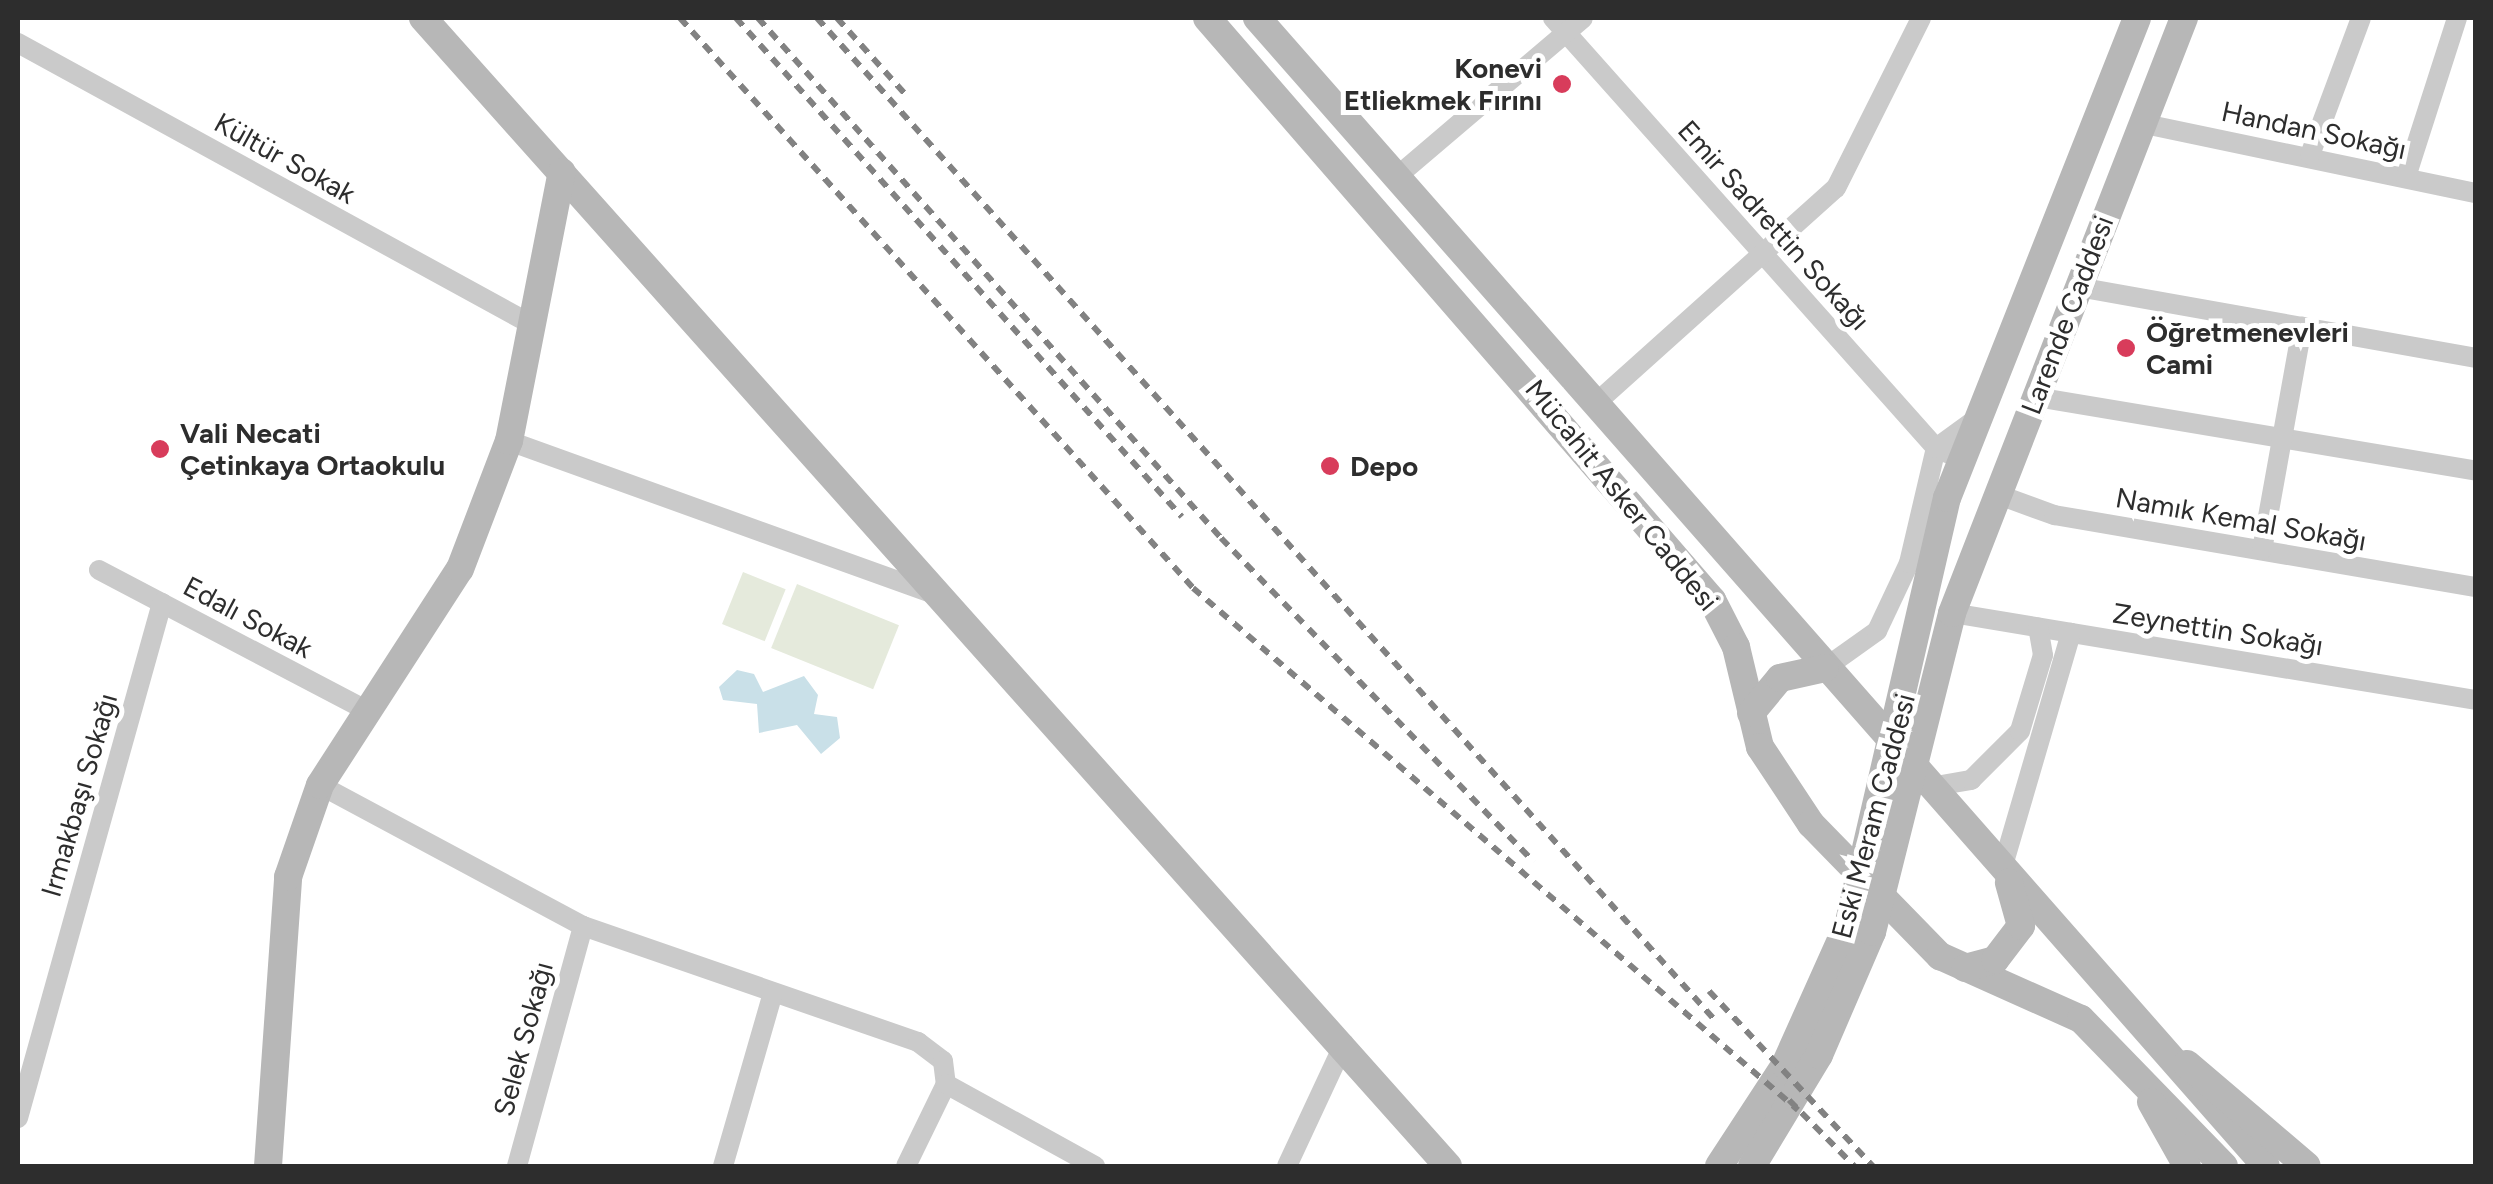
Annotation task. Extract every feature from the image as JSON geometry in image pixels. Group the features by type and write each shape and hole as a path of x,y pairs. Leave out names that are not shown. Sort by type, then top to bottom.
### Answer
{"main road":[{"path":"423,18 1344,1044 1448,1166"},
{"name":"Mücahit Asker Caddesi","path":"1207,18 1712,600 1736,647 1760,748 1811,824 1910,933 1966,968 2058,1003 2140,1077 2224,1166"},
{"name":"Mücahit Asker Caddesi","path":"1257,18 2150,1040 2266,1166"},
{"name":"Larende Caddesi","path":"1947,498 1948,453 1986,412 2137,18"},
{"name":"Larende Caddesi","path":"1952,613 2140,122 2184,18"},
{"path":"268,1166 288,877 320,785 460,570 508,441 526,322 562,172"},
{"name":"Eski Meram Caddesi","path":"1719,1166 1792,1050 1848,922 1947,498"},
{"name":"Eski Meram Caddesi","path":"1752,1166 1819,1054 1872,932 1952,613"},
{"path":"1751,713 1780,678 1825,668"},
{"path":"1966,968 1995,960 2021,926 2002,868"},
{"path":"2150,1040 2227,1091 2307,1166"},
{"path":"2140,1077 2187,1166"}],"street":[{"path":"1394,179 1559,25 1583,18"},
{"path":"1596,404 1836,188 1920,18"},
{"path":"2310,155 2361,18"},
{"path":"2406,177 2457,18"},
{"name":"Emir Sadrettin Sokağı","path":"1559,25 1948,453"},
{"name":"Kültür Sokak","path":"18,43 526,322"},
{"name":"Handan Sokağı","path":"2140,122 2476,193"},
{"path":"2078,287 2476,358"},
{"path":"2262,550 2279,438 2302,327"},
{"path":"2036,397 2476,471"},
{"path":"508,441 945,598"},
{"path":"1825,668 1877,631 1909,563 1948,453"},
{"name":"Namık Kemal Sokağı","path":"1999,495 2054,515 2476,587"},
{"name":"Edalı Sokak","path":"99,570 370,713"},
{"name":"Irmakbaşı Sokağı","path":"18,1118 162,603"},
{"name":"Zeynettin Sokağı","path":"1952,613 2476,700"},
{"path":"1930,787 1971,780 2020,731 2043,655 2038,627"},
{"path":"2002,868 2071,633"},
{"path":"320,785 583,926 918,1042 942,1061 946,1084 906,1166"},
{"name":"Selek Sokağı","path":"517,1166 583,926"},
{"path":"723,1166 772,993"},
{"path":"1287,1166 1344,1044"},
{"path":"946,1084 1095,1166"}],"shaded area":[{"path":"743,572 786,589 765,641 722,624"},
{"path":"797,584 899,625 873,689 771,648"}],"water":[{"path":"737,670 754,674 763,692 804,676 818,695 814,714 837,717 840,738 821,754 797,725 759,733 757,704 723,700 719,687"}],"railway":[{"path":"680,18 1193,588 1798,1110"},
{"path":"736,18 1182,517"},
{"path":"758,18 1221,538 1534,862"},
{"path":"817,18 1714,1019"},
{"path":"837,18 908,97"},
{"path":"1709,991 1873,1166"},
{"path":"1789,1100 1854,1166"}],"place":[{"name":"Konevi Etliekmek Fırını","path":"1562,84"},
{"name":"Öğretmenevleri Cami","path":"2126,348"},
{"name":"Vali Necati Çetinkaya Ortaokulu","path":"160,449"},
{"name":"Depo","path":"1330,466"}]}
